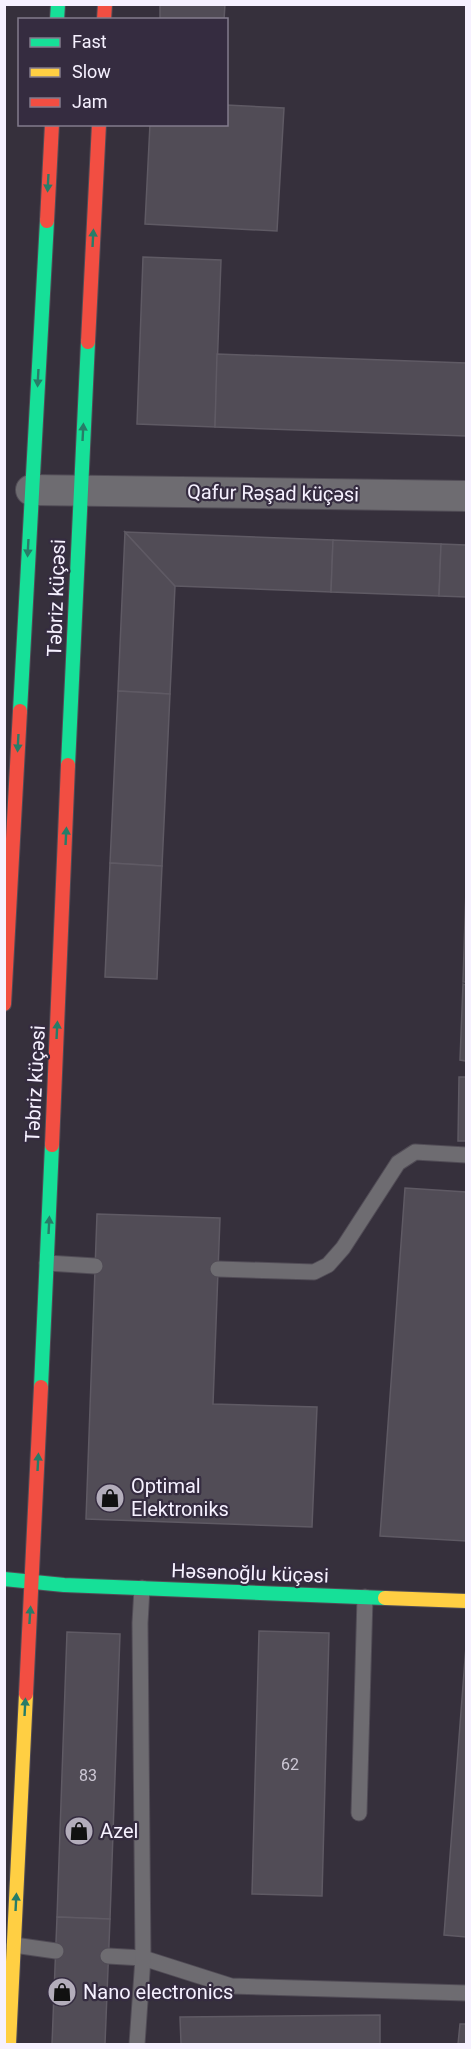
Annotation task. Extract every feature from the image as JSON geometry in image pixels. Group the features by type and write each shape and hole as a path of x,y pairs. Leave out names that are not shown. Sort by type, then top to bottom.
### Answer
{"main road":[{"name":"Təbriz küçəsi","path":"4,1004 52,126"},
{"name":"Təbriz küçəsi","path":"9,2044 99,126"},
{"name":"Həsənoğlu küçəsi","path":"4,1579 142,1588 466,1601"}],"street":[{"name":"Qafur Rəşad küçəsi","path":"32,490 466,496"}],"lane":[{"path":"218,1269 314,1272 328,1264 343,1248 398,1163 416,1152 466,1155"},
{"path":"47,1263 95,1266"},
{"path":"137,2044 143,1958 140,1623 142,1588"},
{"path":"359,1813 365,1597"},
{"path":"14,1945 56,1951"},
{"path":"108,1956 143,1958 231,1986 466,1993"}],"building":[{"path":"160,4 225,4 224,18 160,18"},
{"path":"228,105 284,108 277,231 145,224 150,126 228,126"},
{"path":"143,257 221,260 215,427 137,424"},
{"path":"217,354 466,363 466,436 215,427"},
{"path":"125,532 175,586 170,694 118,691"},
{"path":"125,532 333,540 331,592 175,586"},
{"path":"333,540 441,544 439,596 331,592"},
{"path":"441,544 466,545 466,597 439,596"},
{"path":"118,691 170,694 162,866 110,863"},
{"path":"110,863 162,866 157,979 105,977"},
{"path":"466,889 466,982 463,982"},
{"path":"463,984 466,985 466,1061 460,1060"},
{"path":"459,1077 466,1077 466,1141 458,1141"},
{"path":"405,1188 466,1192 466,1541 380,1536"},
{"path":"97,1214 220,1218 213,1404 317,1407 312,1527 86,1519"},
{"path":"259,1631 329,1633 322,1896 252,1894"},
{"path":"67,1632 120,1634 110,1919 57,1917"},
{"path":"466,1646 466,1937 444,1935"},
{"path":"57,1917 110,1919 105,2044 52,2044"},
{"path":"380,2015 380,2044 181,2044 180,2017"},
{"path":"460,2024 466,2024 466,2044 458,2044"}],"traffic: fast":[{"path":"57,18 58,4"},
{"path":"20,711 47,221"},
{"path":"68,765 88,342"},
{"path":"41,1387 52,1145"},
{"path":"4,1579 64,1585 385,1598"}],"traffic: slow":[{"path":"385,1598 466,1601"},
{"path":"9,2044 26,1694"}],"traffic: jam":[{"path":"104,18 105,4"},
{"path":"47,221 52,126"},
{"path":"88,342 99,126"},
{"path":"4,1004 20,711"},
{"path":"52,1145 68,765"},
{"path":"26,1694 41,1387"}],"place":[{"name":"Optimal Elektroniks","path":"110,1498"},
{"name":"Azel","path":"79,1831"},
{"name":"Nano electronics","path":"62,1992"}]}
